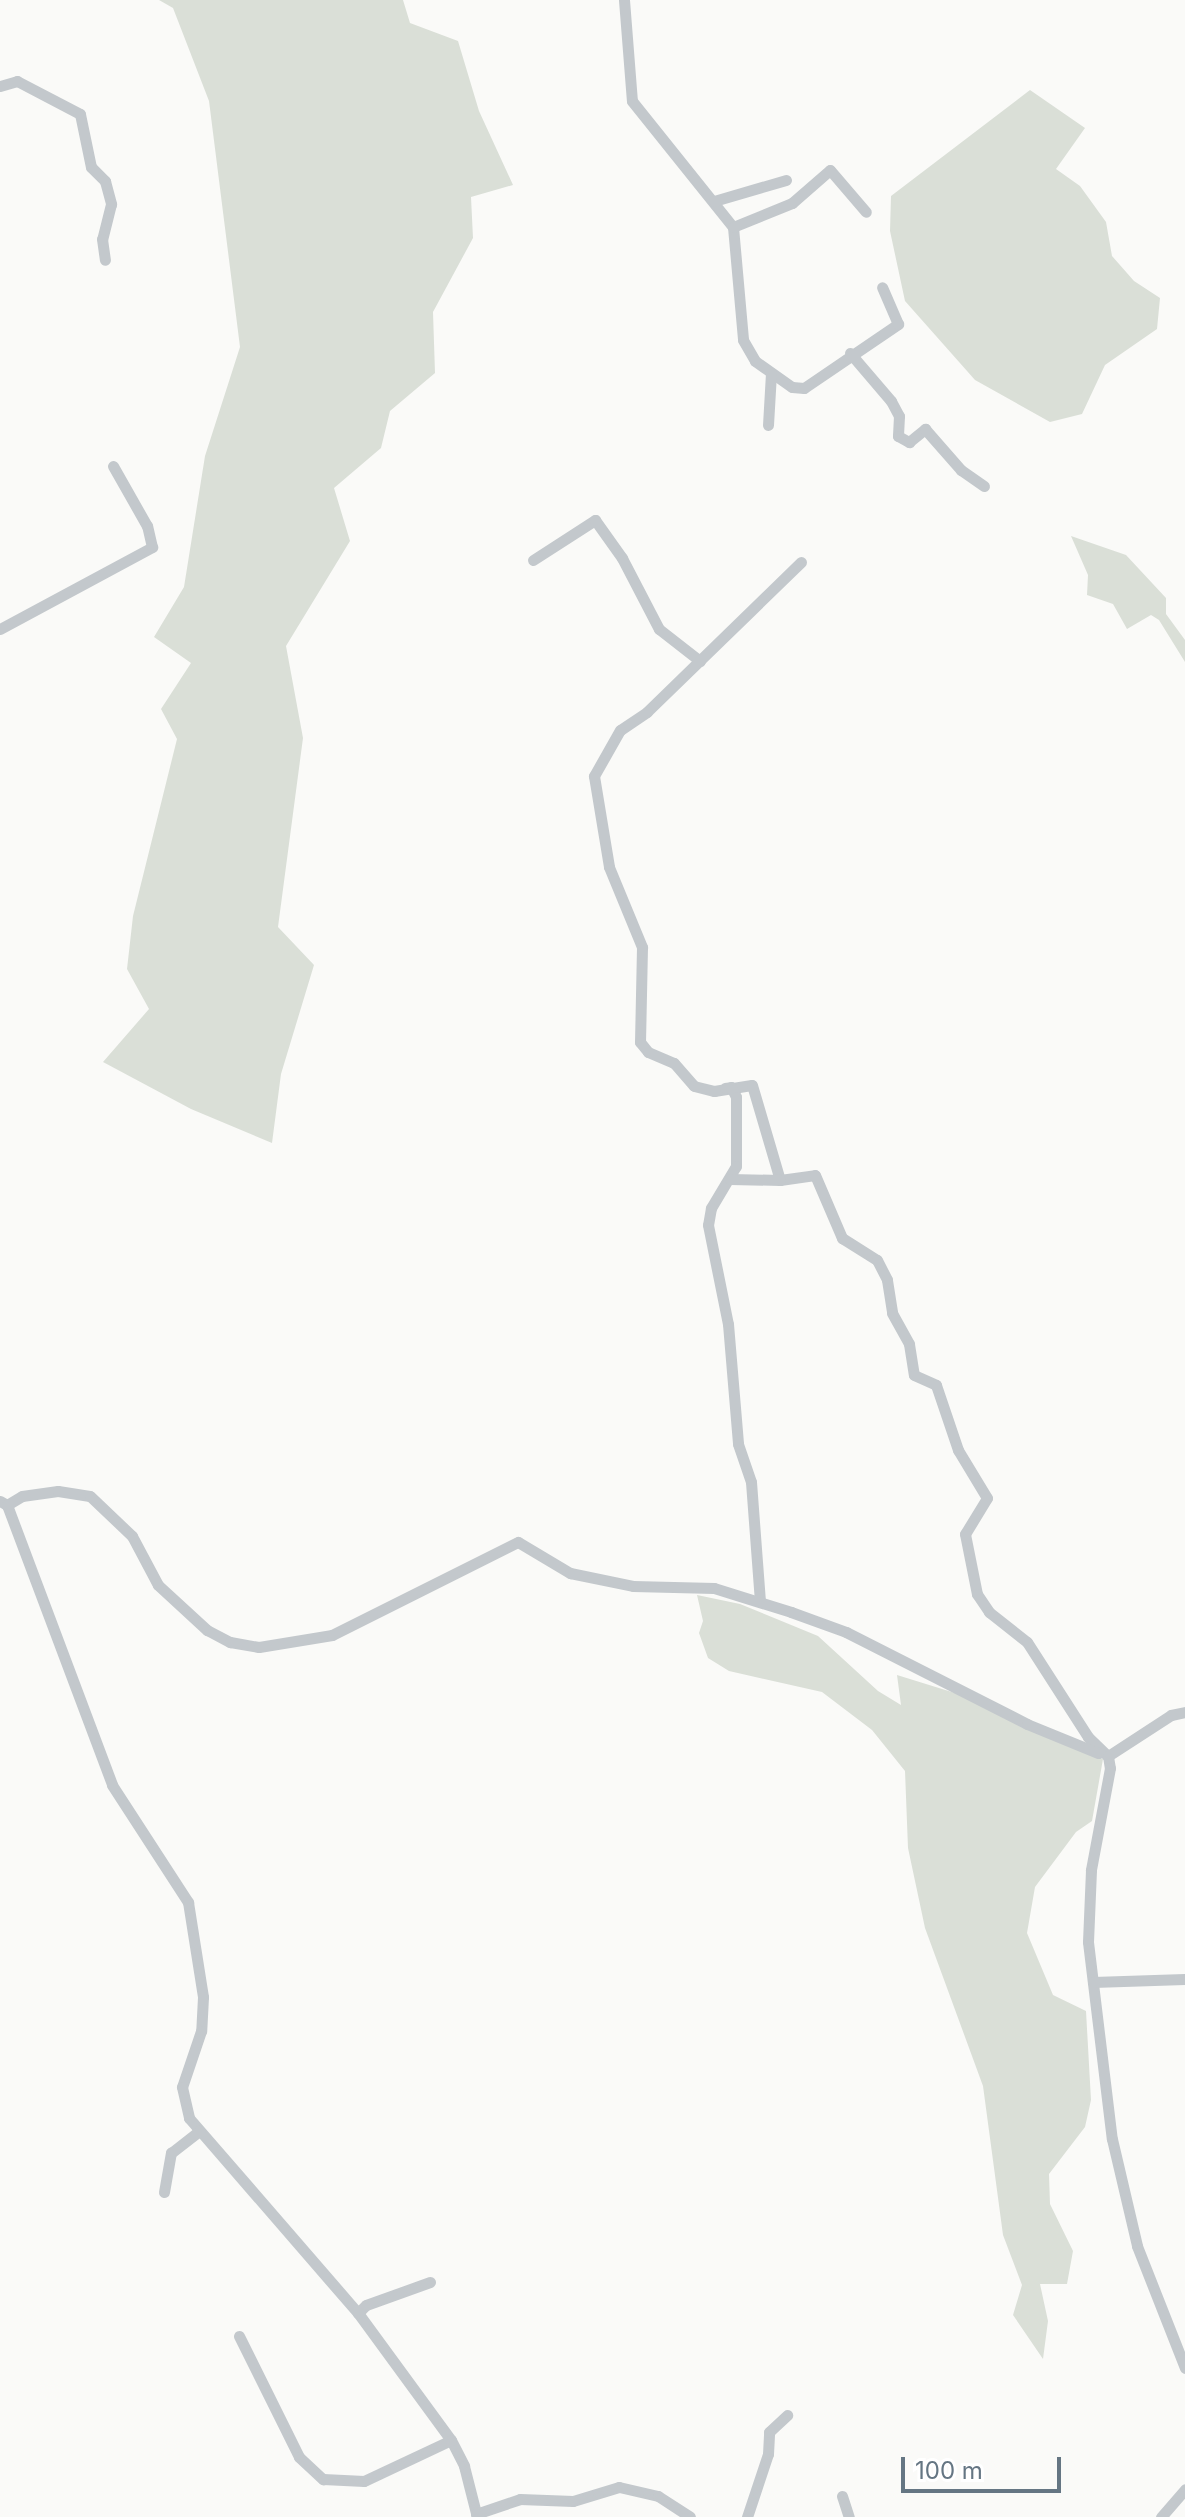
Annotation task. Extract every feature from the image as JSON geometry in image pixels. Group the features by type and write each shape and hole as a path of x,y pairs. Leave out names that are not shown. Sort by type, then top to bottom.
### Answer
{"street":[{"path":"624,0 632,101 733,227 743,340 755,361 798,390 898,324 882,287"},
{"path":"0,86 17,81 80,114 91,167 105,181 111,204 102,241 105,260"},
{"path":"733,227 792,203 828,170 866,212"},
{"path":"714,201 786,180"},
{"path":"850,353 891,401 899,416 898,436 909,442 925,429 961,470 984,486"},
{"path":"768,425 771,373"},
{"path":"0,629 152,547 145,521 113,466"},
{"path":"533,560 595,520 622,558 659,629 700,661"},
{"path":"760,1601 751,1482 738,1444 727,1311 708,1225 711,1208 736,1166 735,1093 731,1087 714,1091 691,1085 674,1063 648,1052 640,1042 642,947 609,867 594,776 620,730 640,719 801,562"},
{"path":"714,1091 747,1083 755,1089 780,1180"},
{"path":"730,1179 780,1180 815,1175 842,1238 875,1257 884,1272 914,1375 936,1385 958,1450 987,1498 965,1534 977,1594 989,1612 1027,1642 1104,1754 1110,1768 1091,1870 1088,1942 1112,2139 1137,2246 1185,2368"},
{"path":"3,1502 58,1491 90,1496 132,1536 158,1585 174,1602 219,1636 259,1647 332,1635 518,1542 570,1573 633,1586 714,1588 846,1632 1027,1724 1104,1754"},
{"path":"0,1494 112,1785 188,1902 203,1997 201,2031 182,2095 199,2131 358,2313 451,2440 477,2516 520,2499 573,2501 619,2487 658,2496 690,2517"},
{"path":"1104,1754 1171,1715 1185,1712"},
{"path":"1093,1982 1185,1979"},
{"path":"164,2192 171,2153 199,2131"},
{"path":"358,2313 366,2305 430,2282"},
{"path":"239,2336 299,2457 323,2479 364,2481 451,2440"},
{"path":"747,2517 768,2454 769,2432 787,2415"},
{"path":"1161,2517 1185,2489"},
{"path":"842,2496 849,2517"}],"shaded area":[{"path":"159,0 403,0 410,23 458,41 479,111 513,185 471,197 473,238 433,312 435,373 390,411 381,448 334,488 350,541 286,646 303,738 278,927 314,965 281,1074 272,1143 191,1109 103,1062 149,1009 127,969 133,916 177,739 161,709 191,663 154,637 184,587 205,456 240,347 209,101 173,8"},
{"path":"1030,90 1085,128 1056,169 1080,186 1106,222 1112,256 1134,281 1160,298 1157,329 1105,365 1082,414 1050,422 975,380 905,301 890,231 891,196"},
{"path":"1071,536 1126,555 1166,598 1166,614 1185,640 1185,662 1159,620 1151,615 1127,629 1113,604 1087,595 1088,575"},
{"path":"697,1595 740,1604 818,1636 878,1691 901,1705 897,1675 955,1693 1103,1759 1092,1821 1076,1832 1035,1887 1027,1933 1053,1995 1086,2011 1091,2100 1085,2127 1049,2174 1050,2204 1073,2251 1067,2284 1040,2284 1048,2321 1043,2359 1013,2315 1022,2285 1003,2235 983,2086 925,1928 908,1848 905,1771 872,1730 822,1692 729,1671 708,1658 699,1633 703,1621"}]}
